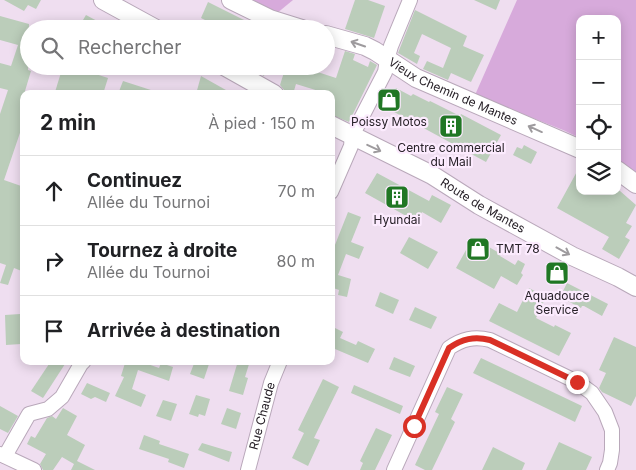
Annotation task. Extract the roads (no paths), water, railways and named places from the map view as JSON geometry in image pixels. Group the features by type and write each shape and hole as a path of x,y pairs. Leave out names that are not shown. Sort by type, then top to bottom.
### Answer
{"main road":[{"path":"103,0 140,20"},
{"path":"231,0 273,20"},
{"name":"Vieux Chemin de Mantes","path":"335,38 364,46 416,78 576,147"},
{"path":"240,75 267,90"},
{"name":"Route de Mantes","path":"335,127 432,175 479,205 572,256 636,287"},
{"path":"621,173 636,184"}],"street":[{"path":"335,183 351,146 352,136 386,72 387,60 410,0"},
{"path":"394,470 449,348 456,343 479,337 490,340 577,382 592,393 606,412 612,430 611,459 607,470"},
{"path":"34,470 3,455 29,414 48,408 62,397 80,365"},
{"name":"Rue Chaude","path":"248,470 271,383 278,365"}],"place":[{"name":"Poissy Motos","path":"389,100"},
{"name":"Centre commercial du Mail","path":"451,126"},
{"name":"Hyundai","path":"397,197"},
{"name":"TMT 78","path":"478,249"},
{"name":"Aquadouce Service","path":"557,273"}]}
